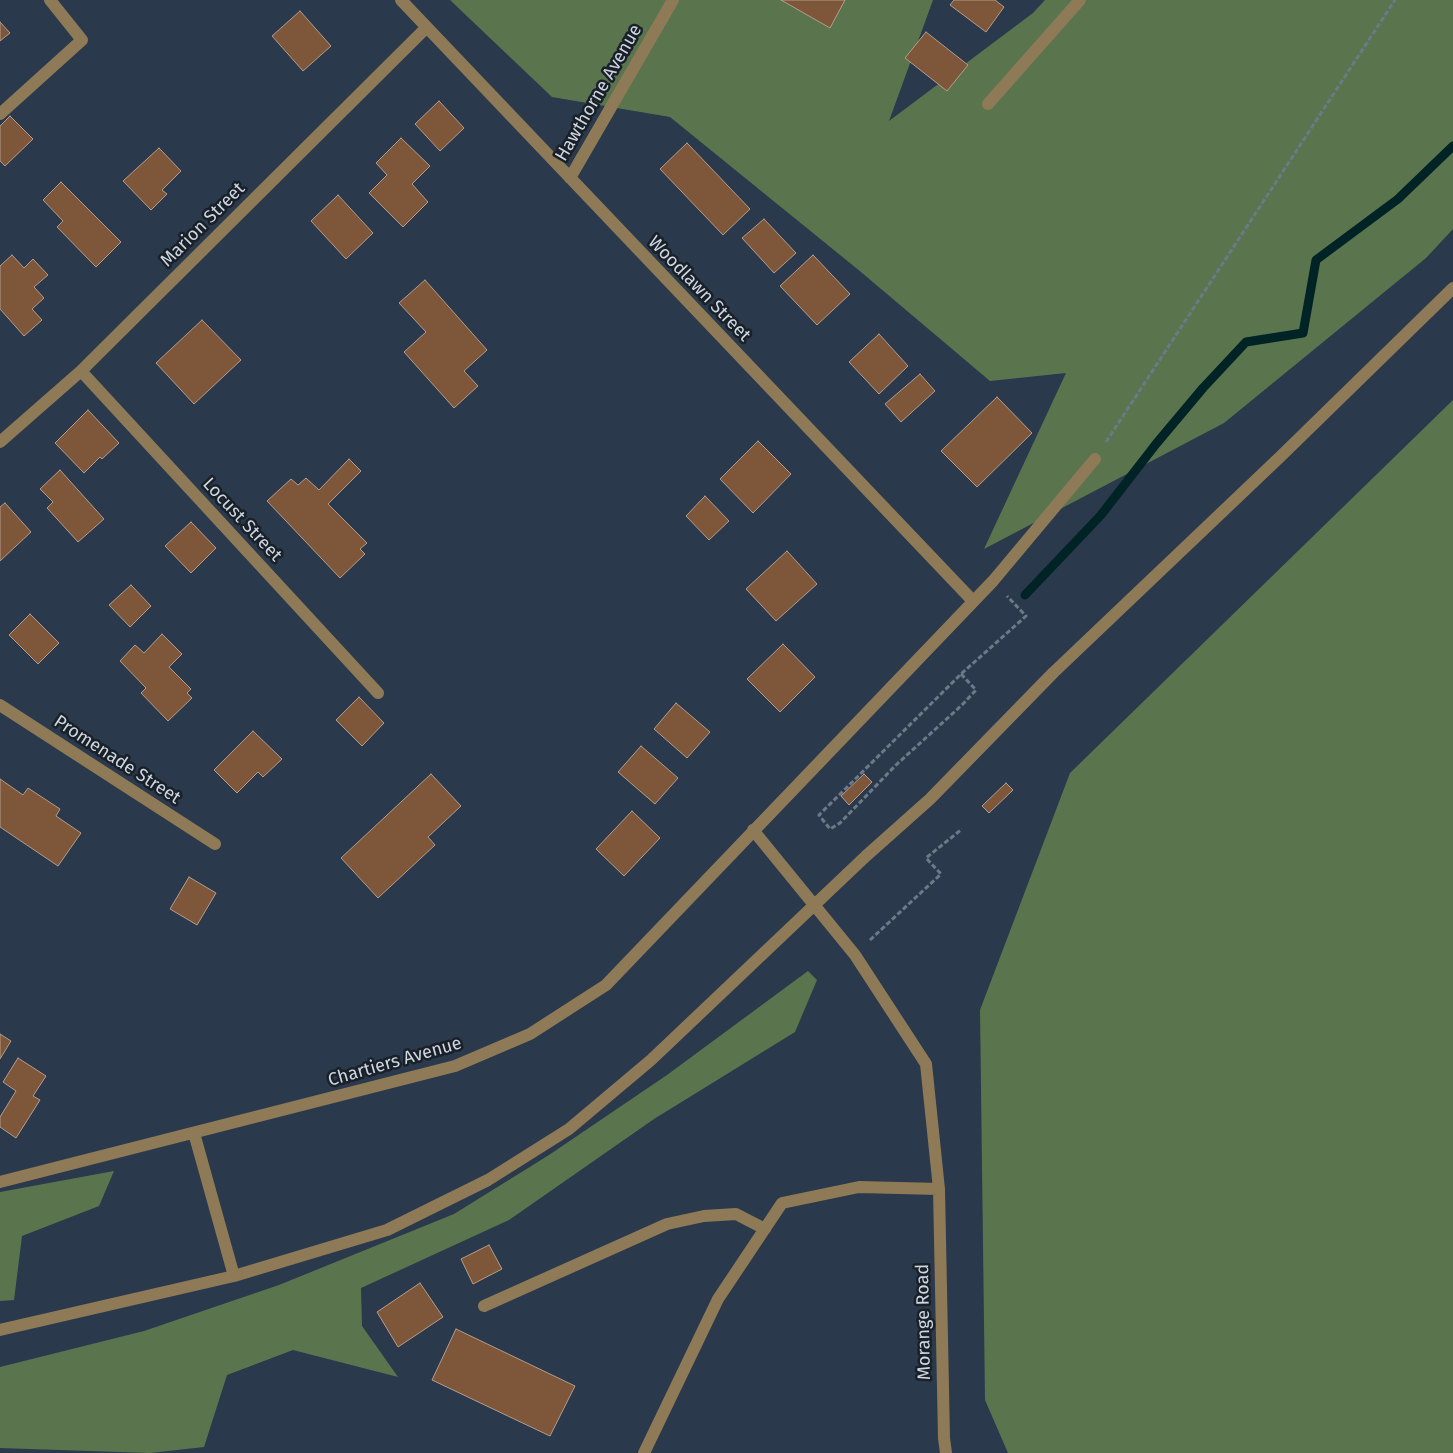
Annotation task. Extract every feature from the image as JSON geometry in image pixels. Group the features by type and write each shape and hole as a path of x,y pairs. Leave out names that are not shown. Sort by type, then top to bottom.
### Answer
{"street":[{"path":"0,114 82,40 50,0"},
{"name":"Woodlawn Street","path":"401,0 973,601"},
{"name":"Hawthorne Avenue","path":"570,178 673,0"},
{"path":"988,104 1080,0"},
{"name":"Marion Street","path":"0,442 81,371 426,28"},
{"path":"0,1330 234,1276 387,1230 488,1180 569,1129 651,1060 866,856 930,799 1053,674 1274,463 1453,288"},
{"name":"Locust Street","path":"81,371 378,693"},
{"name":"Chartiers Avenue","path":"0,1182 456,1066 530,1034 606,984 993,581 1095,459"},
{"name":"Promenade Street","path":"0,705 215,844"},
{"name":"Morange Road","path":"753,830 855,955 926,1064 939,1189 944,1438 946,1453"},
{"path":"194,1133 234,1276"},
{"path":"0,1171 14,1179"},
{"path":"644,1453 718,1299 782,1204 858,1187 939,1189"},
{"path":"484,1306 667,1224 704,1216 736,1214 765,1229"}],"path":[{"path":"1095,459 1395,0"},
{"path":"961,674 976,690 896,765 840,823 830,829 819,814 961,674 1026,616 993,581"},
{"path":"875,935 941,874 926,858 962,829"}],"green space":[{"path":"450,0 933,0 889,121 1033,13 1045,0 1453,0 1453,229 1426,258 1224,423 984,549 1066,373 990,381 861,272 670,117 552,97"},
{"path":"1453,400 1453,1453 1008,1453 985,1400 980,1010 1070,773"},
{"path":"808,971 817,980 795,1032 654,1119 509,1220 361,1288 362,1326 398,1377 293,1350 227,1375 204,1447 150,1453 0,1448 0,1367 144,1331 279,1285 454,1214 549,1155 667,1075"},
{"path":"114,1171 99,1206 22,1236 14,1300 0,1301 0,1192"}],"building":[{"path":"781,0 845,0 830,28"},
{"path":"954,0 995,0 1004,7 986,32 950,5"},
{"path":"300,11 331,46 303,71 272,36"},
{"path":"0,22 10,33 0,41"},
{"path":"926,32 968,65 947,91 905,58"},
{"path":"439,101 464,128 440,151 415,124"},
{"path":"10,116 33,139 5,166 0,161 0,126"},
{"path":"401,138 430,166 412,184 428,202 403,227 369,193 387,175 376,163"},
{"path":"687,143 750,209 723,235 660,169"},
{"path":"159,148 181,171 162,190 167,194 151,210 123,181"},
{"path":"61,182 121,242 96,267 57,227 63,221 43,200"},
{"path":"338,195 373,233 346,259 311,221"},
{"path":"764,219 796,253 774,273 742,238"},
{"path":"12,255 24,268 33,259 48,275 34,287 44,298 32,309 42,320 24,336 0,309 0,266"},
{"path":"813,255 850,294 817,325 780,286"},
{"path":"425,280 487,350 464,371 478,386 454,408 404,352 426,332 399,303"},
{"path":"202,320 241,360 194,404 156,363"},
{"path":"879,334 908,366 879,394 849,362"},
{"path":"920,374 935,391 901,422 885,404"},
{"path":"997,397 1032,433 977,487 941,451"},
{"path":"88,410 119,443 102,459 100,457 84,473 55,443"},
{"path":"758,441 791,474 753,513 720,479"},
{"path":"349,459 361,471 328,504 367,543 360,549 365,554 340,578 267,501 291,479 298,485 306,478 319,490"},
{"path":"60,470 104,519 78,542 47,508 53,502 40,489"},
{"path":"705,496 729,521 709,540 686,516"},
{"path":"5,503 31,532 0,561 0,507"},
{"path":"191,522 216,548 191,573 165,546"},
{"path":"787,551 817,584 776,621 746,589"},
{"path":"131,585 151,606 130,627 109,605"},
{"path":"30,614 59,643 38,664 9,635"},
{"path":"162,634 182,654 169,667 191,689 187,693 192,698 168,721 141,693 146,688 120,661 135,645 144,653"},
{"path":"783,644 815,677 780,712 747,679"},
{"path":"359,697 384,723 362,746 336,720"},
{"path":"676,703 710,732 687,758 654,729"},
{"path":"253,731 282,759 263,777 258,772 237,793 214,770"},
{"path":"641,746 678,778 655,804 618,772"},
{"path":"431,774 461,806 428,837 435,845 378,898 341,858"},
{"path":"864,774 872,782 849,805 841,796"},
{"path":"0,779 23,795 28,788 60,809 56,816 81,833 58,866 0,827"},
{"path":"1006,783 1013,790 989,813 982,806"},
{"path":"632,811 660,838 624,876 596,849"},
{"path":"189,877 216,893 197,925 170,909"},
{"path":"0,1034 11,1041 0,1059"},
{"path":"18,1058 46,1076 33,1096 40,1100 16,1138 0,1127 0,1117 16,1091 3,1082"},
{"path":"489,1245 502,1269 473,1284 461,1259"},
{"path":"420,1283 443,1317 398,1347 377,1312"},
{"path":"456,1329 575,1386 550,1436 432,1380"}],"waterway":[{"path":"1025,595 1101,515 1156,444 1203,388 1246,342 1303,333 1316,260 1398,199 1453,146"}]}
